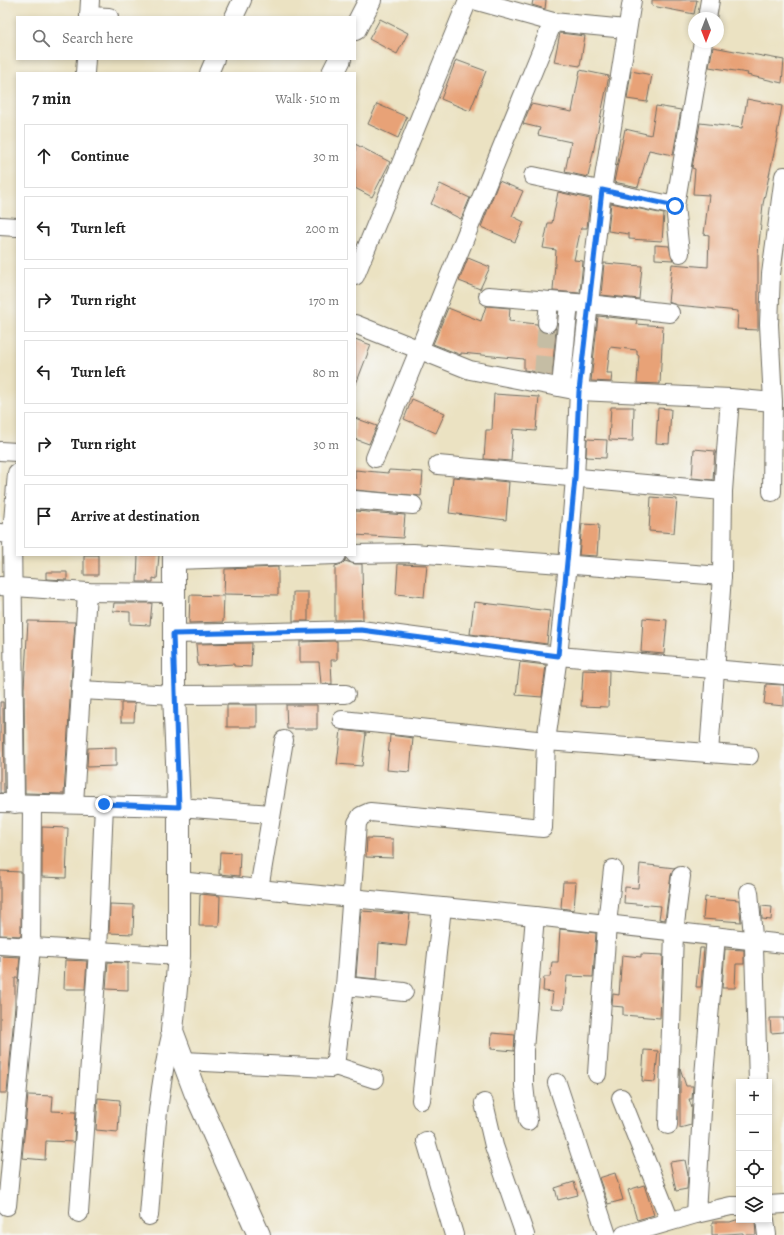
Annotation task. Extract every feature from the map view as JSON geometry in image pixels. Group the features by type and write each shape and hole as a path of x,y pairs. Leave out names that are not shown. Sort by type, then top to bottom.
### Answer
{"street":[{"path":"234,16 242,0"},
{"path":"356,27 370,0"},
{"path":"356,274 468,0"},
{"path":"474,0 553,22 626,29"},
{"path":"335,1066 345,986 357,823 361,816 370,812 543,828 546,741 558,656 568,564 575,478 579,391 602,190 626,29 632,0"},
{"path":"708,12 710,0"},
{"path":"89,11 106,16"},
{"path":"375,458 553,22"},
{"path":"680,253 675,206 702,48"},
{"path":"85,72 86,60"},
{"path":"209,72 215,60"},
{"path":"334,72 340,60"},
{"path":"533,176 675,206"},
{"path":"772,492 773,402 769,324 771,274 784,176"},
{"path":"0,226 16,227"},
{"path":"488,296 569,302 670,313"},
{"path":"547,323 549,301"},
{"path":"561,388 569,302"},
{"path":"356,324 470,370 542,379 561,388 579,391 730,398 773,402"},
{"path":"709,753 722,576 723,491 730,398"},
{"path":"0,451 16,452"},
{"path":"438,465 723,491"},
{"path":"7,1206 31,947 16,804 7,586 10,534 16,482"},
{"path":"356,500 413,505"},
{"path":"356,554 413,552 722,576"},
{"path":"150,1216 157,1108 164,1064 172,1031 179,956 179,807 173,634 174,558 283,556"},
{"path":"7,586 87,592 174,593"},
{"path":"74,804 87,592"},
{"path":"173,634 361,630 558,656 716,668 784,675"},
{"path":"81,690 174,695 346,694"},
{"path":"342,720 546,741 748,756"},
{"path":"259,889 284,740"},
{"path":"16,804 104,804 179,807 271,814"},
{"path":"79,1213 98,951 104,804"},
{"path":"597,1074 607,924 614,869"},
{"path":"668,1125 674,932 681,876"},
{"path":"178,881 535,916 784,944"},
{"path":"748,892 753,941 758,1079"},
{"path":"420,1100 442,908"},
{"path":"528,1121 524,1085 524,1050 535,916"},
{"path":"696,1214 704,1076 716,936"},
{"path":"0,945 179,956"},
{"path":"345,986 404,992"},
{"path":"172,1031 183,1061 257,1230"},
{"path":"183,1061 330,1068 335,1066 375,1079"},
{"path":"557,1083 607,1235"},
{"path":"621,1098 670,1221"},
{"path":"484,1103 494,1146 526,1235"},
{"path":"426,1142 454,1235"},
{"path":"772,1205 784,1204"},
{"path":"624,1235 696,1214 736,1206"},
{"path":"765,1223 767,1235"}],"building":[{"path":"533,0 546,0 545,9 532,5"},
{"path":"652,0 697,0 694,12 688,13 652,6"},
{"path":"380,19 408,33 397,54 369,39"},
{"path":"560,33 585,36 580,66 554,62"},
{"path":"713,48 784,60 782,83 747,75 748,73 709,67"},
{"path":"456,60 486,71 470,111 441,99"},
{"path":"580,70 609,76 588,177 565,172 571,142 538,135 540,128 523,124 531,104 572,112"},
{"path":"631,71 652,75 647,102 627,99"},
{"path":"747,99 782,106 778,134 763,204 758,254 758,330 737,329 738,311 677,305 668,302 672,264 708,267 709,235 704,234 709,195 693,194 695,169 692,168 700,123 742,128"},
{"path":"377,104 407,117 398,138 368,124"},
{"path":"656,106 681,110 673,155 649,150 638,187 614,182 625,129 651,135"},
{"path":"356,145 390,162 372,197 356,189"},
{"path":"499,181 523,191 512,216 524,222 515,242 481,227"},
{"path":"440,184 470,198 461,219 431,204"},
{"path":"558,192 590,199 587,228 581,228 574,260 583,261 580,293 553,291 556,250 543,248 548,223 552,223"},
{"path":"611,203 664,214 662,241 629,239 629,234 608,231"},
{"path":"655,245 669,246 673,260 655,259"},
{"path":"468,258 490,267 480,289 459,281"},
{"path":"604,263 642,266 639,299 601,295"},
{"path":"486,306 510,308 509,321 537,324 541,331 546,333 552,332 556,328 552,374 524,370 524,359 461,353 461,355 433,344 448,308 481,321"},
{"path":"598,316 637,320 636,324 663,326 660,384 637,383 639,355 637,355 637,350 610,347 607,373 612,373 611,382 591,381"},
{"path":"356,339 371,345 356,384"},
{"path":"494,394 539,397 536,431 513,429 511,461 484,459 486,430 492,430"},
{"path":"412,399 445,413 436,433 404,419"},
{"path":"611,407 634,407 633,441 609,440"},
{"path":"658,408 671,409 669,444 656,443"},
{"path":"356,418 377,426 369,444 356,439"},
{"path":"587,439 607,440 606,458 586,457"},
{"path":"694,449 715,451 713,480 692,478"},
{"path":"356,470 388,473 389,470 423,472 421,496 356,490"},
{"path":"453,477 509,482 506,520 449,513"},
{"path":"651,497 677,499 674,533 649,531"},
{"path":"356,511 405,515 403,538 356,535"},
{"path":"582,524 599,525 597,556 579,555"},
{"path":"84,556 98,556 98,575 84,575"},
{"path":"138,556 159,556 157,579 153,578 153,582 137,582"},
{"path":"345,561 355,564 362,564 363,620 335,620 335,566 342,564"},
{"path":"398,564 427,565 424,597 396,594"},
{"path":"278,567 278,595 224,594 225,569"},
{"path":"46,572 67,572 67,580 46,579"},
{"path":"293,592 308,592 308,621 293,621"},
{"path":"190,595 224,596 223,622 189,623"},
{"path":"474,602 550,611 547,644 470,634"},
{"path":"114,603 152,603 150,625 130,624 130,612 113,611"},
{"path":"643,618 667,620 664,654 641,652"},
{"path":"28,621 75,622 64,794 25,793 24,688"},
{"path":"337,641 337,660 331,660 332,684 321,684 319,662 300,662 300,642"},
{"path":"252,643 251,667 234,666 234,664 198,666 196,644"},
{"path":"520,662 546,665 542,697 516,695"},
{"path":"583,670 609,671 608,707 581,706"},
{"path":"766,684 784,685 784,706 764,704"},
{"path":"0,702 3,702 4,793 0,793"},
{"path":"121,703 135,703 134,722 121,722"},
{"path":"227,705 257,705 257,727 227,727"},
{"path":"286,705 317,705 317,729 287,729"},
{"path":"341,730 366,733 362,766 337,764"},
{"path":"390,735 413,738 410,772 387,770"},
{"path":"116,747 116,766 87,767 88,748"},
{"path":"42,827 68,828 66,878 42,877"},
{"path":"367,838 393,839 393,858 366,857"},
{"path":"220,852 240,853 239,876 219,874"},
{"path":"640,864 675,868 671,875 665,920 659,919 661,906 624,903 625,887 638,888"},
{"path":"0,871 21,872 21,936 0,935"},
{"path":"563,882 576,882 574,910 561,908"},
{"path":"200,894 220,896 219,926 199,926"},
{"path":"705,897 739,900 741,922 703,919"},
{"path":"110,904 134,905 133,934 109,933"},
{"path":"761,906 772,907 771,920 762,919"},
{"path":"361,911 410,914 406,946 379,943 377,979 356,977"},
{"path":"560,929 596,933 593,977 567,976 564,1009 551,1008 553,992 543,991 544,977 550,977 552,962 558,962"},
{"path":"700,948 704,948 701,987 696,987"},
{"path":"725,949 744,950 744,964 736,964 735,988 722,988"},
{"path":"641,954 663,955 660,1018 623,1015 623,1007 612,1006 613,994 619,995 622,955 641,957"},
{"path":"0,956 20,957 18,978 15,978 15,1006 7,1093 0,1093"},
{"path":"65,960 87,961 85,989 64,989"},
{"path":"108,962 128,963 128,990 106,989"},
{"path":"770,1018 784,1018 784,1032 771,1033"},
{"path":"492,1033 515,1035 514,1051 491,1049"},
{"path":"644,1050 658,1051 655,1082 642,1081"},
{"path":"680,1068 686,1086 693,1086 692,1099 689,1099 692,1108 691,1125 680,1128"},
{"path":"28,1095 53,1096 52,1111 76,1112 74,1142 46,1141 45,1160 22,1158"},
{"path":"98,1098 120,1100 118,1132 96,1130"},
{"path":"685,1160 688,1175 687,1189 676,1191 670,1162"},
{"path":"615,1173 623,1200 608,1204 599,1178"},
{"path":"574,1182 578,1195 558,1200 555,1188"},
{"path":"644,1185 654,1215 637,1220 628,1190"},
{"path":"736,1220 736,1223 755,1223 756,1235 743,1235 743,1233 712,1235 712,1222 730,1222"}],"tunnel":[{"path":"543,374 547,323"}],"route":[{"path":"104,804 179,807 173,634 361,630 558,656 568,564 575,478 579,391 602,190 675,206"}]}
